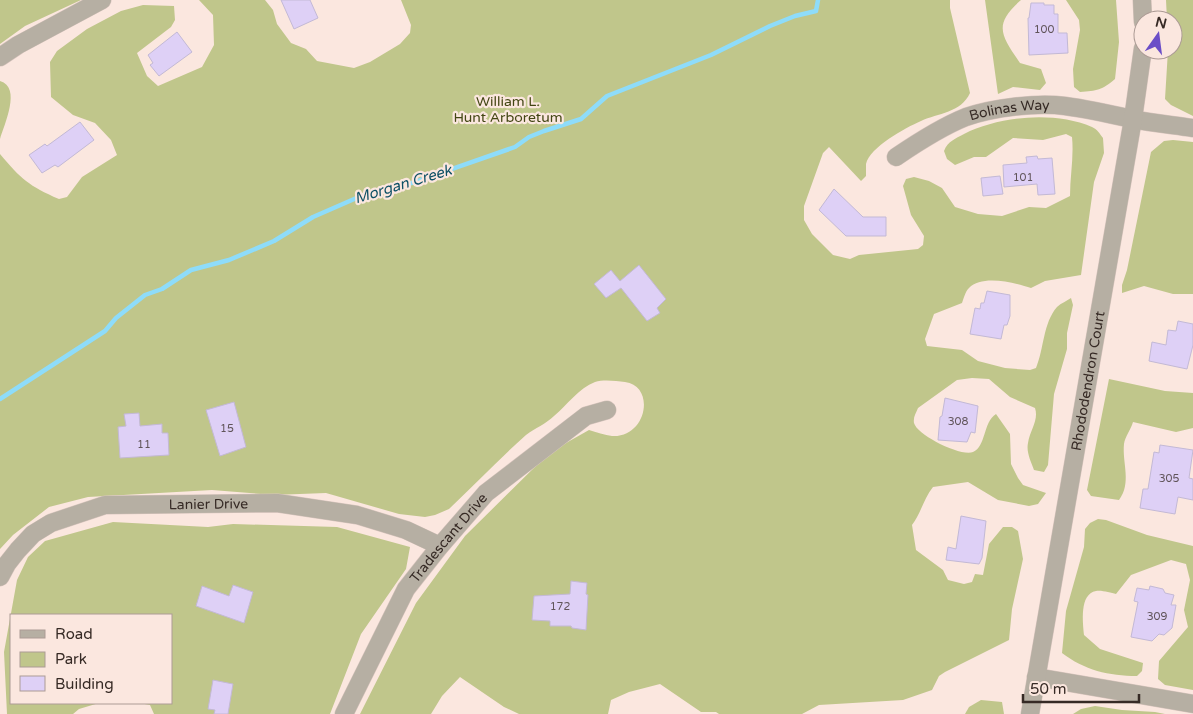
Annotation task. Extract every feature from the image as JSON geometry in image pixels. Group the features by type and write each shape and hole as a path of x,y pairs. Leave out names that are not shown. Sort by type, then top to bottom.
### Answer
{"street":[{"path":"0,57 18,45 102,0"},
{"name":"Rhododendron Court","path":"1030,714 1133,119 1141,60"},
{"name":"Bolinas Way","path":"896,158 920,141 966,117 988,110 1017,106 1062,105 1133,119 1193,128"},
{"name":"Tradescant Drive","path":"344,714 406,588 440,546 486,494 586,416 607,410"},
{"name":"Lanier Drive","path":"0,577 6,564 33,534 51,523 105,505 277,503 357,516 406,530 440,546"},
{"path":"1036,677 1193,704"}],"green space":[{"path":"0,0 81,0 25,26 0,44"},
{"name":"William L. Hunt Arboretum","path":"199,0 265,0 273,10 277,24 291,43 306,49 317,61 354,68 370,62 400,44 410,33 411,25 401,0 950,0 950,8 970,93 966,100 955,109 914,124 881,145 869,158 866,164 866,176 861,181 829,147 823,153 804,206 804,220 812,234 833,255 850,259 859,255 918,249 923,245 924,236 911,215 903,186 906,179 914,177 929,181 942,188 955,207 978,214 1002,216 1029,207 1046,208 1070,196 1072,137 1066,134 1043,140 1013,138 986,157 974,157 955,165 947,159 944,151 955,139 994,123 1044,117 1077,122 1092,127 1103,138 1104,153 1094,182 1081,275 1045,281 1031,288 999,281 982,281 968,290 962,303 934,314 925,339 927,346 962,350 978,361 1005,368 1030,370 1036,368 1046,328 1052,313 1071,298 1073,305 1067,333 1067,349 1054,394 1048,465 1044,472 1034,470 1028,450 1029,438 1036,417 1035,408 1010,397 989,379 972,378 957,380 918,408 914,419 917,428 931,439 950,448 967,453 973,452 980,445 989,423 996,414 1010,434 1011,464 1018,478 1023,485 1046,493 1038,504 1029,506 998,500 968,482 933,487 912,525 916,550 943,570 948,580 964,584 972,582 975,574 983,575 989,544 1003,527 1012,527 1018,531 1023,559 1012,609 1009,640 945,672 939,676 932,690 903,700 819,705 802,714 719,714 716,712 701,712 660,684 629,692 611,700 608,714 519,714 504,707 460,677 442,696 431,714 360,714 416,603 465,536 550,452 589,430 612,436 624,434 633,429 640,421 644,401 641,392 635,386 625,382 606,380 595,382 584,388 551,419 526,435 449,509 435,515 425,517 399,514 326,493 273,495 212,490 88,497 49,507 13,535 0,549 0,154 20,176 33,186 59,199 67,197 82,177 117,155 111,140 95,123 73,115 51,97 50,62 57,51 87,29 121,11 143,5 174,6 175,20 171,27 137,53 147,76 158,86 202,67 214,45 213,15"},
{"path":"985,0 1021,0 1006,17 1003,31 1008,45 1020,63 1041,69 1046,83 1040,90 1013,87 998,94"},
{"path":"1066,0 1116,0 1119,42 1115,79 1099,89 1080,92 1074,87 1073,69 1080,30 1079,20"},
{"path":"1166,0 1193,0 1193,116 1171,105 1165,99 1167,60 1183,60 1183,10 1166,10"},
{"path":"0,81 10,91 11,98 8,116 0,139"},
{"path":"1164,141 1193,142 1193,294 1173,294 1144,286 1122,293 1122,285 1127,270 1151,152"},
{"path":"1109,379 1165,391 1193,393 1193,428 1176,432 1133,422 1124,444 1126,480 1119,500 1091,496 1087,490"},
{"path":"1098,519 1106,520 1147,535 1193,546 1193,690 1165,685 1158,679 1159,661 1188,627 1184,610 1190,580 1186,564 1171,560 1131,575 1116,594 1096,591 1087,597 1084,603 1084,635 1100,649 1143,663 1142,671 1137,676 1097,671 1079,664 1062,653 1066,611 1084,547 1085,529 1090,523"},
{"path":"113,522 208,527 233,524 337,527 410,547 406,569 361,634 330,714 154,714 150,705 144,704 172,704 172,614 11,614 17,580 28,557 45,541"},
{"path":"10,619 10,704 96,704 79,709 73,714 7,714 4,652"},
{"path":"981,700 1002,702 1004,714 965,714 969,707"},
{"path":"1095,706 1165,714 1073,714 1081,709"}],"building":[{"path":"281,0 310,0 318,18 294,29"},
{"path":"1031,3 1054,5 1054,14 1058,14 1058,33 1067,33 1068,53 1029,55 1028,18"},
{"path":"177,32 192,52 159,76 150,65 153,63 148,55"},
{"path":"80,122 94,140 58,167 55,165 42,173 29,155 45,144 47,146"},
{"path":"1037,156 1038,159 1052,158 1055,194 1038,195 1037,184 1004,187 1003,165 1027,163 1026,157"},
{"path":"1000,176 1003,194 983,196 981,178"},
{"path":"834,189 863,217 886,217 886,236 846,236 819,210"},
{"path":"639,265 666,299 657,308 660,313 647,321 621,288 606,298 594,284 611,270 620,281"},
{"path":"987,291 1010,295 1010,316 1007,325 1004,325 1001,339 970,334 975,308 980,309 981,303 984,303"},
{"path":"1178,321 1193,324 1193,345 1187,369 1149,361 1152,342 1166,345 1168,330 1176,331"},
{"path":"945,398 978,406 975,433 971,432 967,442 938,440 940,417 942,416"},
{"path":"234,402 246,447 220,456 206,410"},
{"path":"139,413 140,426 162,424 162,433 168,433 169,455 120,458 118,427 126,426 124,414"},
{"path":"1160,445 1193,450 1189,478 1193,479 1193,500 1178,497 1175,514 1140,508 1143,489 1148,489 1154,452 1159,453"},
{"path":"961,516 986,521 982,558 979,564 946,560 948,547 956,549"},
{"path":"571,581 587,583 586,630 572,628 571,626 550,626 550,621 532,620 534,596 570,594"},
{"path":"233,585 253,592 244,623 196,606 202,586 229,596"},
{"path":"1150,586 1163,589 1165,593 1174,595 1171,605 1176,605 1172,628 1164,635 1159,634 1152,641 1131,637 1138,602 1134,601 1137,588 1149,590"},
{"path":"213,680 233,684 228,714 214,714 215,710 208,709"}],"waterway":[{"name":"Morgan Creek","path":"0,399 105,331 116,318 145,295 162,289 191,270 229,260 274,241 313,217 368,193 406,185 515,147 529,137 581,119 607,96 711,55 770,26 795,16 816,11 818,0"}]}
